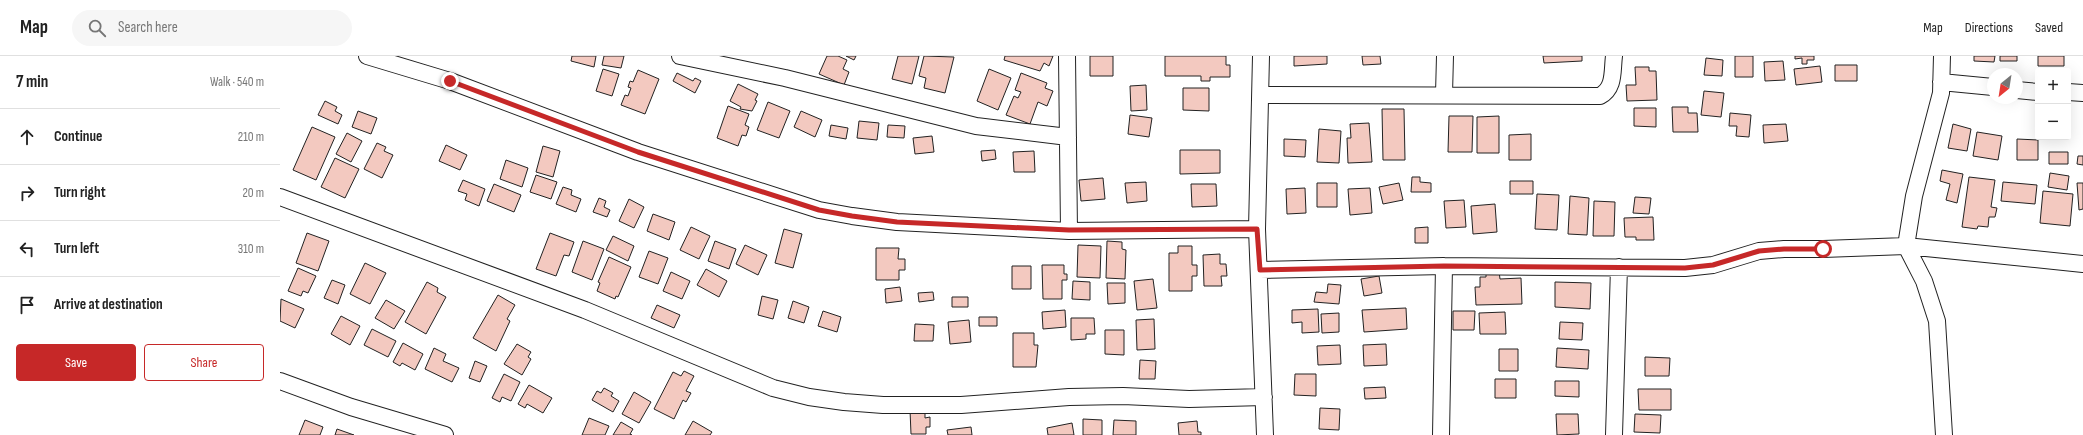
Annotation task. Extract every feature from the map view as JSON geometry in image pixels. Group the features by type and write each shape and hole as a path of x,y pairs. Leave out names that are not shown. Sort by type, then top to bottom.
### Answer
{"street":[{"path":"366,56 450,81 638,152 819,210 897,222 1069,230 1257,229"},
{"path":"680,56 785,78 976,126 1068,137"},
{"path":"1067,56 1069,230"},
{"path":"1261,56 1257,229 1260,270 1265,435"},
{"path":"1444,94 1445,56"},
{"path":"1261,95 1444,94 1600,96 1607,92 1611,85 1614,56"},
{"path":"1942,56 1941,82 1935,121 1914,196 1906,246 1924,281 1937,321 1944,435"},
{"path":"1941,82 1987,86"},
{"path":"2023,91 2035,92"},
{"path":"2071,92 2083,93"},
{"path":"280,197 585,310 773,388 809,397 844,402 883,405 961,405 1077,397 1264,397"},
{"path":"1260,270 1444,266 1685,268 1713,265 1759,251 1906,246 2083,264"},
{"path":"1441,435 1444,266"},
{"path":"1614,435 1619,267"},
{"path":"280,381 350,407 445,435"}],"building":[{"path":"572,56 596,56 594,67 571,61"},
{"path":"604,56 624,56 621,68 602,65"},
{"path":"827,56 838,56 847,60 843,69 849,72 844,85 819,74"},
{"path":"846,56 856,56 854,60"},
{"path":"898,56 919,56 912,84 892,79"},
{"path":"924,56 954,57 945,93 924,88 926,78 919,76"},
{"path":"1005,56 1053,56 1049,66 1044,63 1040,71 1004,60"},
{"path":"1090,56 1113,56 1113,76 1090,76"},
{"path":"1165,56 1226,56 1226,65 1230,65 1230,77 1210,77 1210,81 1201,81 1201,76 1165,76"},
{"path":"1294,56 1327,56 1327,64 1294,66"},
{"path":"1362,56 1380,56 1381,64 1363,65"},
{"path":"1543,56 1582,56 1582,61 1544,63"},
{"path":"1735,56 1753,56 1753,77 1735,77"},
{"path":"1795,56 1814,56 1814,60 1807,60 1807,64 1802,64 1802,58 1795,59"},
{"path":"1974,56 1995,56 1994,62 1974,61"},
{"path":"2000,56 2017,56 2017,61 2000,61"},
{"path":"2038,56 2064,56 2064,66 2038,66"},
{"path":"1706,58 1723,60 1722,76 1704,75"},
{"path":"1783,61 1785,80 1765,81 1764,62"},
{"path":"1835,65 1857,65 1857,81 1835,81"},
{"path":"1820,66 1822,82 1796,85 1794,69"},
{"path":"1635,67 1649,67 1649,71 1656,71 1657,100 1627,101 1626,85 1636,85"},
{"path":"603,69 619,74 612,96 596,91"},
{"path":"989,69 1011,78 998,110 977,101"},
{"path":"638,70 659,79 645,114 621,105 625,95 628,96 631,88 628,87 630,81 633,82"},
{"path":"677,73 693,81 695,78 701,81 695,93 673,81"},
{"path":"1021,73 1047,83 1045,88 1053,91 1047,106 1038,102 1030,124 1006,115 1014,96 1018,98 1021,92 1015,90"},
{"path":"738,84 758,94 755,100 757,101 752,111 740,109 741,107 730,101"},
{"path":"1146,85 1147,110 1131,111 1130,86"},
{"path":"1183,88 1209,88 1209,111 1183,110"},
{"path":"1704,91 1724,93 1721,117 1701,115"},
{"path":"325,101 337,107 335,111 342,115 338,124 318,115"},
{"path":"768,102 790,111 779,138 757,130"},
{"path":"728,106 749,114 745,125 749,127 746,136 742,135 738,146 717,138"},
{"path":"1672,107 1688,107 1688,113 1697,113 1698,132 1673,132"},
{"path":"1634,108 1656,108 1656,127 1634,126"},
{"path":"1382,109 1404,109 1405,160 1383,160"},
{"path":"358,111 377,118 371,134 352,127"},
{"path":"801,111 822,120 815,137 794,127"},
{"path":"1730,113 1751,115 1749,137 1736,136 1737,126 1729,126"},
{"path":"1130,115 1152,118 1149,137 1128,134"},
{"path":"1449,116 1473,116 1472,152 1448,152"},
{"path":"1499,116 1499,153 1477,153 1477,117"},
{"path":"859,121 879,123 877,140 857,138"},
{"path":"1369,123 1372,162 1348,163 1347,138 1351,138 1350,124"},
{"path":"1786,124 1788,141 1764,143 1763,125"},
{"path":"1953,124 1971,129 1967,151 1948,148"},
{"path":"831,125 848,128 846,139 829,136"},
{"path":"888,125 905,126 904,138 887,137"},
{"path":"312,127 335,137 316,180 293,170"},
{"path":"1319,129 1341,131 1339,163 1317,162"},
{"path":"1977,132 2002,136 1998,160 1973,156"},
{"path":"347,133 362,141 351,162 336,154"},
{"path":"1531,134 1531,160 1509,160 1509,135"},
{"path":"932,136 934,152 915,154 913,138"},
{"path":"1284,139 1306,140 1305,157 1284,156"},
{"path":"2017,139 2038,140 2038,160 2017,160"},
{"path":"377,143 386,147 384,151 393,155 382,178 364,169"},
{"path":"446,145 467,155 460,170 439,161"},
{"path":"543,146 560,151 553,177 536,172"},
{"path":"995,150 996,159 982,161 981,151"},
{"path":"1180,150 1220,150 1220,173 1180,174"},
{"path":"1034,151 1035,172 1014,172 1013,152"},
{"path":"2049,152 2068,152 2068,164 2049,164"},
{"path":"2078,156 2083,156 2083,165 2077,164"},
{"path":"335,158 359,169 345,198 321,187"},
{"path":"506,160 528,168 522,187 500,179"},
{"path":"1942,170 1963,174 1957,203 1946,200 1950,184 1940,181"},
{"path":"2050,173 2069,176 2067,190 2048,187"},
{"path":"536,175 557,182 551,199 530,192"},
{"path":"1412,177 1420,177 1420,182 1431,183 1431,192 1411,192"},
{"path":"1969,177 1995,180 1991,207 1997,208 1995,217 1989,217 1988,227 1978,226 1977,229 1962,227"},
{"path":"1103,178 1105,199 1081,201 1079,180"},
{"path":"463,180 485,189 479,206 465,200 467,194 458,191"},
{"path":"1510,181 1533,181 1533,194 1510,194"},
{"path":"1146,182 1147,201 1127,203 1125,183"},
{"path":"2003,182 2037,185 2035,204 2001,201"},
{"path":"1317,183 1337,183 1337,207 1317,207"},
{"path":"1399,183 1403,200 1383,204 1379,187"},
{"path":"2077,183 2083,183 2083,209 2079,210"},
{"path":"494,184 521,195 514,212 487,201"},
{"path":"1191,184 1216,184 1217,206 1192,207"},
{"path":"563,187 572,190 571,195 581,199 576,212 556,204"},
{"path":"1305,188 1306,213 1287,214 1286,189"},
{"path":"1370,188 1372,213 1350,215 1348,189"},
{"path":"2043,191 2073,194 2070,226 2040,223"},
{"path":"1537,194 1559,195 1557,230 1535,229"},
{"path":"1570,196 1589,198 1587,235 1568,234"},
{"path":"1635,197 1651,198 1649,214 1633,213"},
{"path":"599,198 606,201 604,207 610,210 607,217 593,212"},
{"path":"629,199 644,207 634,228 619,221"},
{"path":"1464,200 1466,227 1446,228 1444,201"},
{"path":"1594,201 1615,202 1614,236 1593,236"},
{"path":"1495,204 1497,232 1473,234 1471,206"},
{"path":"653,214 675,222 669,240 647,231"},
{"path":"1653,217 1654,240 1636,240 1636,237 1625,237 1624,218"},
{"path":"691,227 710,236 699,259 680,250"},
{"path":"1428,227 1428,243 1415,243 1415,228"},
{"path":"784,229 802,234 793,268 775,263"},
{"path":"307,233 329,241 318,271 296,263"},
{"path":"550,233 574,242 569,256 564,255 556,276 536,269"},
{"path":"613,236 634,246 628,261 606,250"},
{"path":"583,241 604,249 592,280 572,272"},
{"path":"715,241 736,249 729,269 708,261"},
{"path":"1107,241 1122,242 1122,249 1126,250 1125,279 1106,278"},
{"path":"745,245 767,255 758,275 736,264"},
{"path":"1078,245 1101,246 1100,278 1077,277"},
{"path":"1178,246 1192,246 1192,265 1197,265 1197,276 1192,276 1192,291 1169,291 1169,253 1178,253"},
{"path":"876,248 899,248 898,259 905,259 905,270 899,270 899,280 876,280"},
{"path":"649,251 668,258 658,284 639,277"},
{"path":"1220,254 1220,264 1226,264 1227,276 1221,276 1222,286 1204,286 1203,255"},
{"path":"609,257 631,267 618,297 616,296 615,299 597,291 600,283 598,282"},
{"path":"365,263 386,273 370,304 350,294"},
{"path":"1042,265 1064,265 1064,274 1067,274 1067,280 1062,280 1062,299 1043,299"},
{"path":"1012,266 1031,266 1031,289 1012,289"},
{"path":"298,268 316,276 308,293 303,291 301,296 288,291"},
{"path":"706,269 727,281 719,297 697,285"},
{"path":"1499,271 1500,279 1521,278 1522,304 1476,305 1475,287 1480,287 1480,277 1486,277 1486,272"},
{"path":"671,272 690,281 682,299 663,291"},
{"path":"1379,276 1382,293 1364,296 1361,279"},
{"path":"1153,279 1157,308 1137,310 1134,281"},
{"path":"332,280 345,285 338,304 324,298"},
{"path":"1073,281 1090,282 1090,300 1072,299"},
{"path":"427,282 438,288 437,292 446,297 426,334 405,322"},
{"path":"1555,282 1591,283 1590,309 1555,307"},
{"path":"1107,283 1125,283 1125,303 1108,304"},
{"path":"1328,284 1341,285 1339,304 1314,302 1316,292 1327,293"},
{"path":"900,287 902,301 886,303 885,289"},
{"path":"933,292 934,300 919,302 918,293"},
{"path":"498,295 515,305 507,319 510,321 496,351 473,338"},
{"path":"762,296 778,300 773,319 758,315"},
{"path":"952,297 968,297 968,307 952,307"},
{"path":"281,299 304,309 295,328 280,321"},
{"path":"386,300 405,311 394,329 375,318"},
{"path":"793,301 809,307 804,323 788,318"},
{"path":"657,305 680,315 674,328 651,318"},
{"path":"1406,308 1407,329 1364,332 1362,310"},
{"path":"1318,309 1319,332 1302,333 1302,322 1292,323 1292,310"},
{"path":"1065,310 1066,327 1043,329 1042,312"},
{"path":"823,311 841,317 837,332 818,326"},
{"path":"1453,311 1475,311 1474,330 1453,330"},
{"path":"1505,312 1506,334 1480,334 1479,313"},
{"path":"1339,313 1339,332 1322,333 1321,314"},
{"path":"341,316 360,326 350,345 331,334"},
{"path":"979,317 997,317 997,326 979,326"},
{"path":"1071,318 1094,318 1095,334 1086,334 1086,339 1071,340"},
{"path":"1154,319 1155,349 1137,350 1136,320"},
{"path":"969,320 971,342 950,344 948,322"},
{"path":"1560,322 1583,323 1582,340 1559,339"},
{"path":"915,324 934,325 933,341 914,341"},
{"path":"372,329 396,341 388,357 364,345"},
{"path":"1105,330 1124,330 1124,355 1105,354"},
{"path":"1013,333 1034,333 1034,345 1038,345 1036,367 1013,367"},
{"path":"403,343 423,354 415,370 402,363 400,366 393,362"},
{"path":"517,344 531,352 528,357 531,359 522,375 504,364"},
{"path":"1386,344 1387,365 1364,366 1363,345"},
{"path":"1340,345 1341,364 1318,365 1317,346"},
{"path":"434,348 446,354 443,361 459,368 452,382 425,369"},
{"path":"1557,348 1589,350 1588,369 1556,367"},
{"path":"1499,349 1518,349 1518,371 1499,371"},
{"path":"1645,357 1670,358 1669,376 1645,376"},
{"path":"1140,360 1156,361 1155,379 1139,379"},
{"path":"475,361 487,366 480,382 469,378"},
{"path":"684,371 694,376 686,391 691,393 686,402 683,400 674,419 654,409 673,372 681,376"},
{"path":"504,374 520,382 511,401 502,397 500,402 492,398"},
{"path":"1295,374 1316,374 1316,396 1294,395"},
{"path":"1495,379 1516,379 1516,398 1495,398"},
{"path":"1555,381 1579,381 1579,397 1555,396"},
{"path":"529,385 552,398 543,413 527,404 525,408 518,404"},
{"path":"1385,387 1386,398 1365,399 1364,388"},
{"path":"604,388 613,393 611,396 619,401 613,412 592,400 597,391 601,393"},
{"path":"1638,389 1671,389 1671,410 1639,410"},
{"path":"634,392 651,402 639,423 622,414"},
{"path":"1320,408 1340,409 1339,430 1319,429"},
{"path":"910,410 925,410 925,418 930,417 930,427 926,427 926,434 911,434"},
{"path":"1556,414 1578,414 1579,434 1557,435"},
{"path":"1635,414 1661,415 1660,433 1634,432"},
{"path":"589,418 609,426 605,435 582,435"},
{"path":"1083,419 1102,420 1102,435 1083,435"},
{"path":"305,420 323,427 320,435 299,435"},
{"path":"1114,420 1136,421 1136,435 1113,435"},
{"path":"693,421 712,432 710,435 685,435"},
{"path":"1197,421 1198,432 1201,432 1201,435 1179,435 1178,423"},
{"path":"621,422 633,429 630,434 632,435 613,435"},
{"path":"1072,423 1074,435 1048,435 1047,428"},
{"path":"971,427 972,435 948,435 947,430"},
{"path":"337,429 354,435 335,435"}],"route":[{"path":"450,81 638,152 819,210 897,222 1069,230 1257,229 1260,270 1444,266 1685,268 1713,265 1759,251 1784,249 1823,249"}]}
